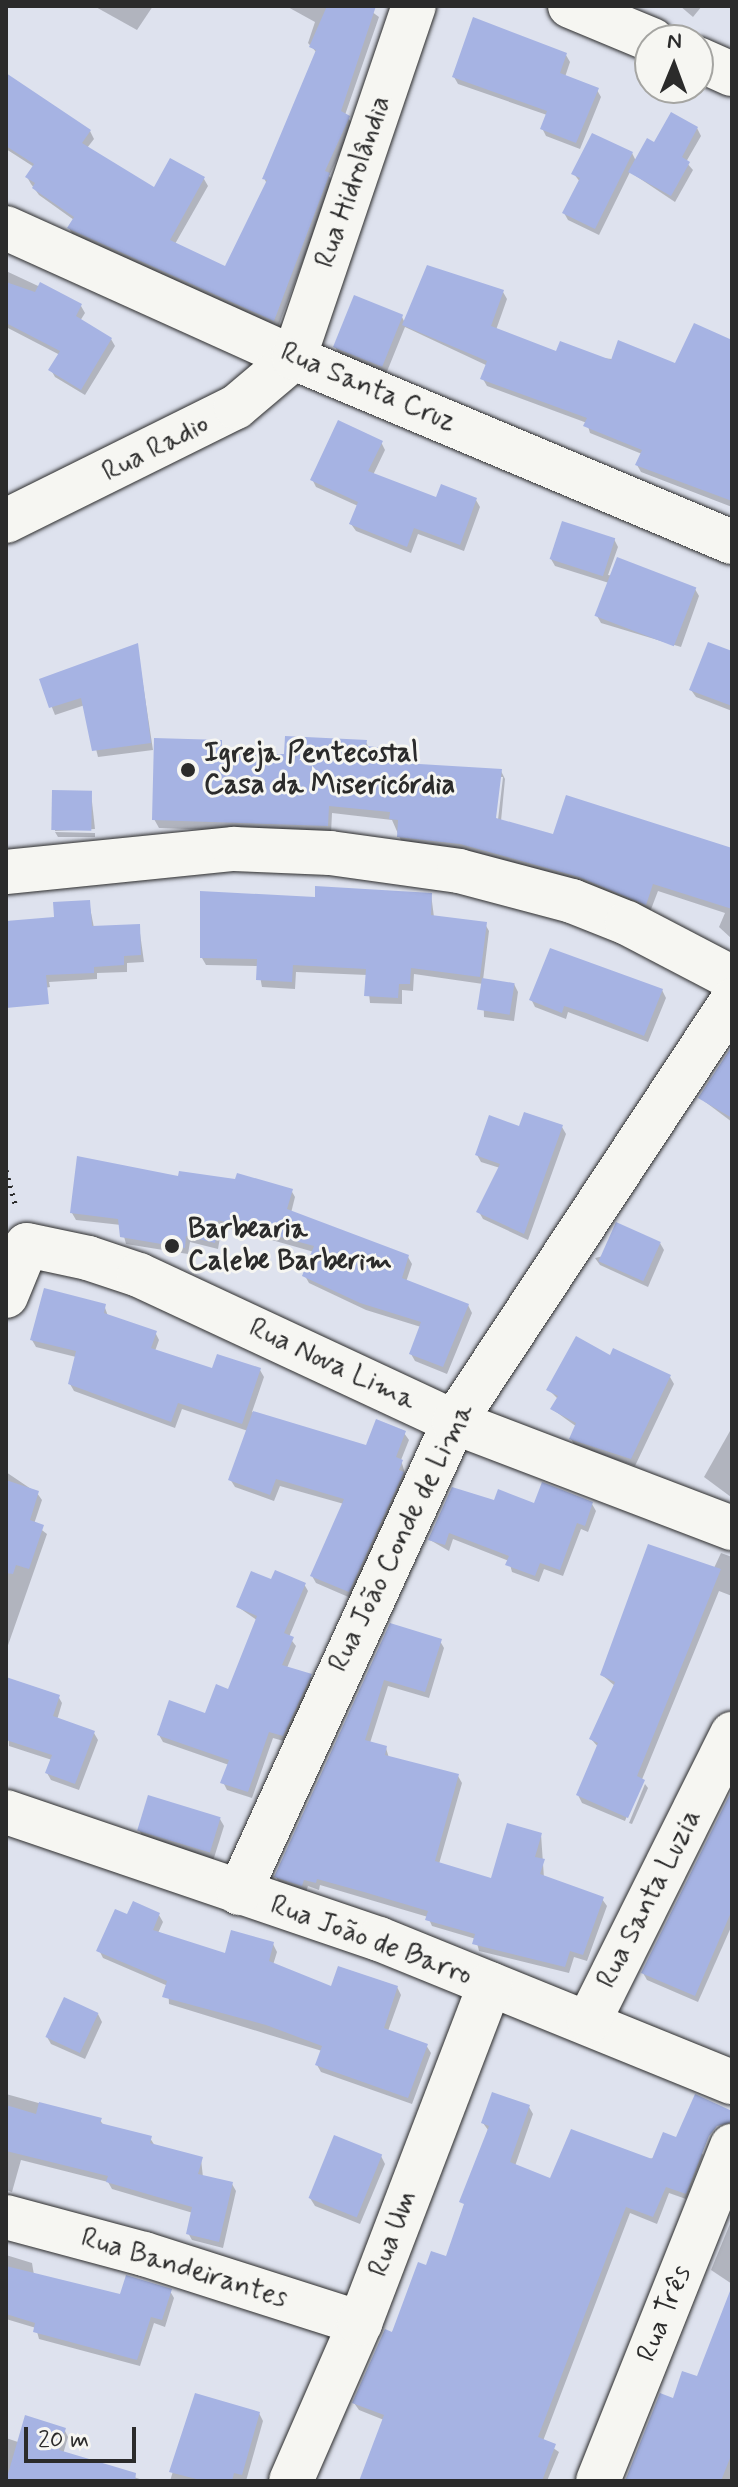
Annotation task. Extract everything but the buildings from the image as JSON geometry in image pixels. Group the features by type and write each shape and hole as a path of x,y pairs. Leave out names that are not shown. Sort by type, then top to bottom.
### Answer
{"street":[{"name":"Rua Hidrolândia","path":"294,358 414,6"},
{"path":"570,6 634,33"},
{"name":"Rua Santa Cruz","path":"6,228 294,358 732,542"},
{"name":"Rua Radio","path":"6,521 225,413 294,358"},
{"path":"6,872 234,849 330,853 444,869 572,901 627,923 732,978"},
{"name":"Rua João Conde de Lima","path":"239,1893 454,1422 732,1001"},
{"name":"Rua Nova Lima","path":"6,1296 27,1245 74,1254 139,1275 454,1422 732,1528"},
{"name":"Rua Santa Luzia","path":"589,2021 732,1734"},
{"name":"Rua João de Barro","path":"6,1812 379,1939 589,2021 732,2082"},
{"name":"Rua Um","path":"291,2481 360,2323 490,1984"},
{"name":"Rua Três","path":"598,2481 732,2146"},
{"name":"Rua Bandeirantes","path":"6,2217 144,2254 360,2323"}],"place":[{"name":"Igreja Pentecostal Casa da Misericórdia","path":"188,770"},
{"name":"Barbearia Calebe Barberim","path":"172,1246"}]}
